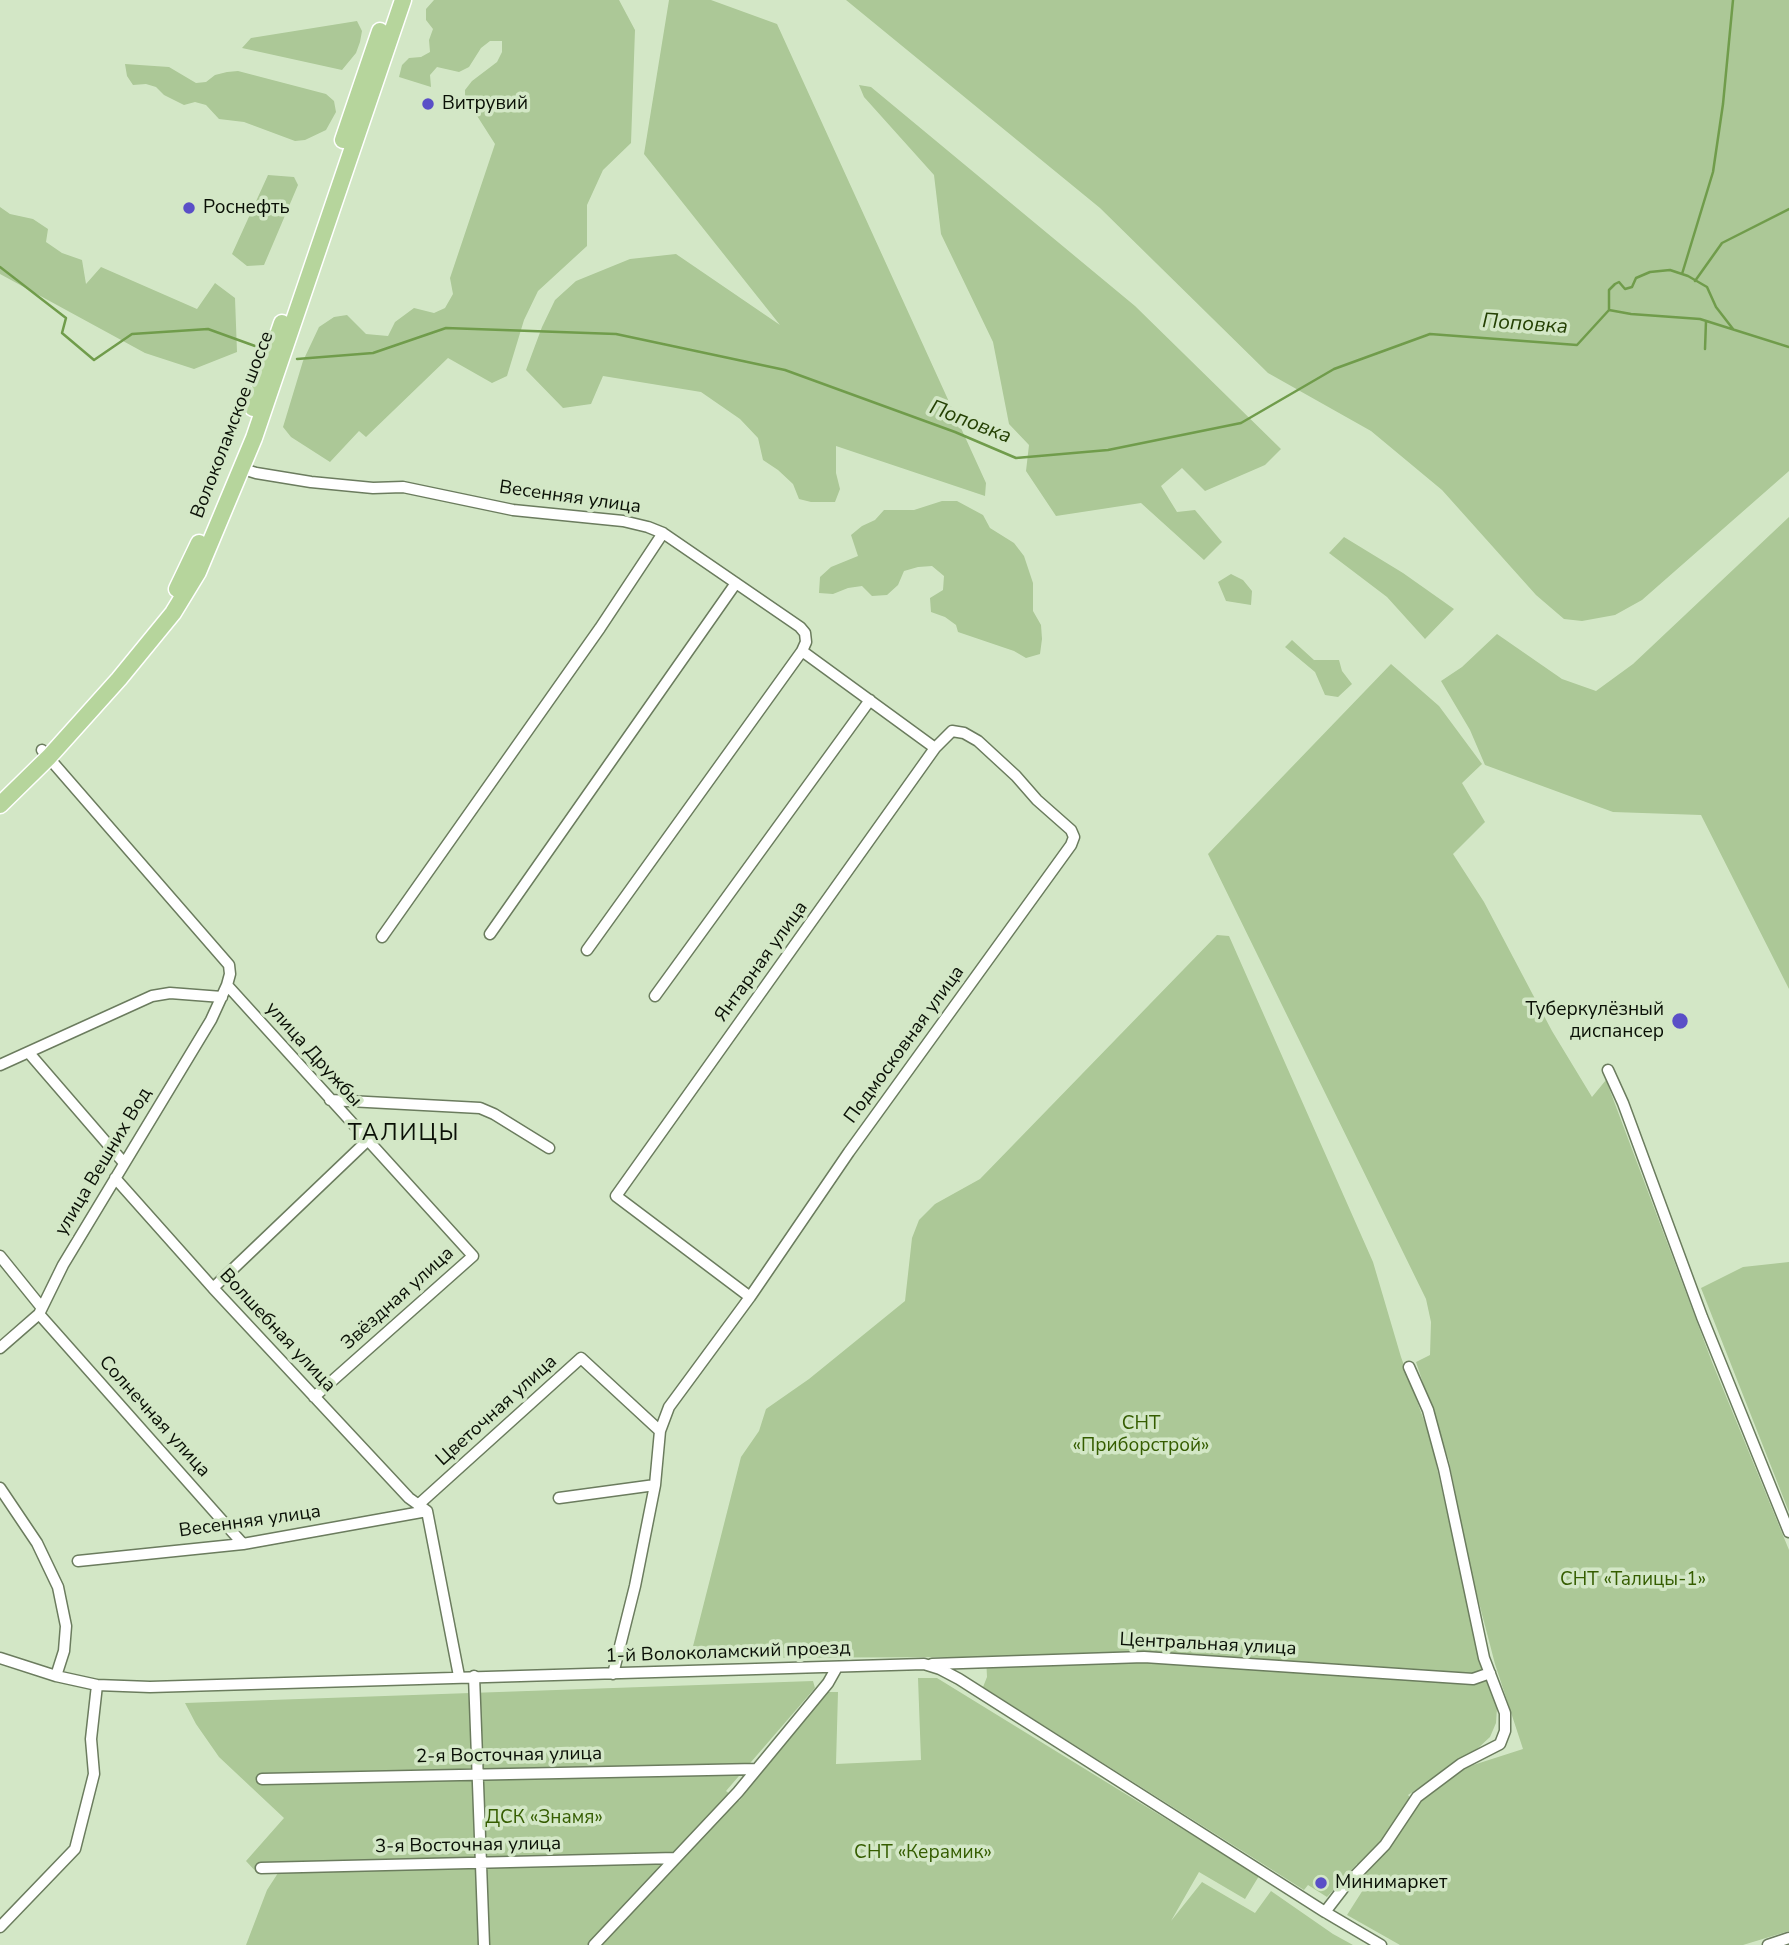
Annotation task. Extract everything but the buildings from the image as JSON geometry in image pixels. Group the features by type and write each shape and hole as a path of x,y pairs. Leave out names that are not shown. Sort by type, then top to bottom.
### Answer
{"main road":[{"name":"Волоколамское шоссе","path":"0,805 46,753 164,607 193,556 244,435 391,0"},
{"name":"Волоколамское шоссе","path":"0,790 46,753 120,679 187,592 204,560 243,468 402,0"}],"street":[{"name":"Весенняя улица","path":"243,468 256,473 311,482 373,488 403,487 513,510 623,521 663,533 800,627 805,633 806,642 802,651"},
{"path":"382,937 600,628 663,533"},
{"path":"490,934 736,583"},
{"path":"587,950 802,651 935,748"},
{"path":"655,996 870,701"},
{"name":"Подмосковная улица","path":"660,1431 669,1407 1071,845 1074,837 1071,830 978,741 964,733 952,731 935,748"},
{"name":"Янтарная улица","path":"750,1297 617,1196 935,748"},
{"path":"46,753 229,965 227,985"},
{"name":"улица Вешних Вод","path":"0,1348 40,1311 62,1265 227,985"},
{"name":"улица Дружбы","path":"227,985 472,1256"},
{"path":"0,1065 152,996 170,993 222,997"},
{"path":"29,1053 124,1163"},
{"path":"1608,1070 1623,1102 1702,1317 1789,1531"},
{"path":"330,1100 480,1108 549,1148"},
{"path":"213,1288 367,1142"},
{"name":"Волшебная улица","path":"115,1178 213,1288 409,1498 422,1508"},
{"name":"Солнечная улица","path":"0,1256 40,1311 243,1544"},
{"name":"Звёздная улица","path":"314,1396 472,1256"},
{"name":"Цветочная улица","path":"422,1508 581,1359 660,1431"},
{"path":"1325,1912 1345,1886 1385,1845 1417,1797 1461,1764 1500,1744 1504,1731 1505,1713 1490,1673 1444,1469 1428,1410 1409,1367"},
{"path":"613,1674 635,1586 655,1485 660,1431"},
{"path":"559,1497 655,1485"},
{"path":"0,1488 37,1543 58,1587 66,1626 64,1651 56,1676"},
{"path":"422,1508 459,1676"},
{"name":"Весенняя улица","path":"78,1562 243,1544 422,1508"},
{"name":"Центральная улица","path":"924,1664 1144,1657 1473,1679 1490,1673"},
{"name":"1-й Волоколамский проезд","path":"0,1658 56,1676 97,1685 150,1687 924,1664 951,1674 1381,1945"},
{"path":"594,1945 757,1769 828,1683 837,1667"},
{"path":"474,1676 484,1945"},
{"path":"0,1927 75,1849 94,1774 91,1739 97,1685"},
{"name":"2-я Восточная улица","path":"262,1779 757,1769"},
{"name":"3-я Восточная улица","path":"261,1868 676,1858"},
{"path":"1768,1945 1789,1938"}],"green space":[{"path":"434,0 619,0 635,30 631,143 603,170 587,205 587,246 538,291 524,320 507,376 492,383 448,358 366,437 359,431 330,462 291,437 283,427 303,361 319,327 334,317 347,315 366,334 388,336 395,322 414,308 434,313 445,308 453,294 450,278 495,144 465,97 465,90 472,81 497,62 502,52 502,41 490,41 481,48 469,67 459,72 437,67 430,75 431,87 399,77 402,65 409,58 421,57 430,52 429,40 433,29 426,20 426,9"},
{"path":"669,0 711,0 777,24 986,483 985,496 836,446 836,473 840,489 835,502 799,499 793,484 763,460 758,438 740,419 701,392 603,376 591,404 563,408 526,370 555,300 576,281 630,259 676,254 780,325 644,154"},
{"path":"846,0 1789,0 1789,471 1642,600 1615,615 1582,621 1564,619 1536,595 1442,490 1371,431 1268,373 1100,208"},
{"path":"357,21 362,31 360,42 356,53 342,70 242,48 251,38"},
{"path":"125,64 169,67 196,83 206,82 215,75 238,71 326,94 334,101 336,112 326,130 305,140 295,141 244,122 219,119 206,105 195,102 184,105 164,95 156,87 146,84 133,85 127,76"},
{"path":"859,85 871,87 1135,306 1281,449 1265,465 1205,491 1182,468 1161,486 1177,512 1195,510 1222,542 1204,560 1141,503 1056,516 1026,471 1029,445 1009,424 993,342 941,234 934,175 864,97"},
{"path":"268,175 294,177 298,185 264,265 247,266 232,254"},
{"path":"0,207 10,214 33,219 48,229 46,242 62,253 82,260 86,284 101,267 197,309 215,283 235,298 237,352 194,369 145,353 0,274"},
{"path":"942,501 957,501 983,515 990,528 1014,543 1024,556 1033,583 1033,611 1041,625 1040,654 1026,658 1014,651 958,632 956,625 931,612 930,598 943,590 944,576 932,566 904,571 898,585 887,595 872,596 862,586 833,594 819,593 820,577 831,567 858,556 851,535 862,526 875,520 884,510 914,510"},
{"path":"1789,517 1789,989 1701,815 1613,812 1485,765 1470,730 1441,681 1462,667 1497,634 1562,679 1596,691 1633,664"},
{"path":"1344,537 1403,573 1454,609 1425,639 1387,597 1329,553"},
{"path":"1231,574 1243,580 1252,591 1251,605 1226,601 1218,582"},
{"path":"1292,640 1314,660 1339,660 1342,671 1352,684 1338,697 1325,695 1315,672 1285,647"},
{"path":"1391,664 1439,706 1482,764 1462,783 1485,822 1453,854 1484,902 1552,1031 1592,1097 1606,1080 1712,1362 1789,1550 1789,1931 1743,1945 1400,1945 1347,1915 1368,1882 1357,1864 1327,1897 1308,1885 1304,1890 983,1687 987,1677 986,1657 690,1658 741,1457 759,1431 766,1409 809,1379 905,1301 912,1238 919,1220 935,1204 980,1179 1217,935 1229,936 1373,1262 1401,1357 1430,1437 1477,1646 1497,1708 1496,1723 1490,1737 1476,1750 1408,1795 1416,1804 1467,1767 1523,1749 1495,1664 1470,1568 1449,1461 1416,1362 1430,1355 1431,1322 1426,1299 1208,854"},
{"path":"1789,1262 1789,1512 1701,1288 1743,1267"},
{"path":"918,1678 937,1678 1259,1876 1245,1899 1199,1872 1171,1921 1202,1882 1255,1913 1271,1891 1353,1945 246,1945 267,1890 278,1873 258,1874 246,1861 284,1818 219,1757 185,1703 813,1681 815,1688 726,1791 739,1801 827,1692 838,1692 836,1764 921,1760"}],"waterway":[{"path":"1682,274 1713,172 1733,0"},
{"path":"1695,281 1722,243 1789,209"},
{"name":"Поповка","path":"0,267 66,318 62,333 94,360 132,334 208,329 255,346"},
{"name":"Поповка","path":"1609,310 1609,290 1615,284 1619,282 1625,289 1632,287 1636,278 1650,272 1670,270 1707,287 1716,307 1733,329"},
{"name":"Поповка","path":"297,359 373,353 446,328 616,334 785,370 955,432 1016,458 1108,450 1241,423 1334,369 1430,334 1577,345 1609,310 1700,319 1789,347"},
{"path":"1705,349 1706,321"}],"place":[{"name":"Витрувий","path":"428,104"},
{"name":"Роснефть","path":"189,208"},
{"name":"Туберкулёзный диспансер","path":"1680,1021"},
{"name":"Минимаркет","path":"1321,1883"}],"district":[{"name":"ТАЛИЦЫ","path":"404,1134"}],"park label":[{"name":"СНТ «Приборстрой»","path":"1141,1435"},
{"name":"СНТ «Талицы-1»","path":"1633,1580"},
{"name":"ДСК «Знамя»","path":"544,1818"},
{"name":"СНТ «Керамик»","path":"923,1853"}]}
